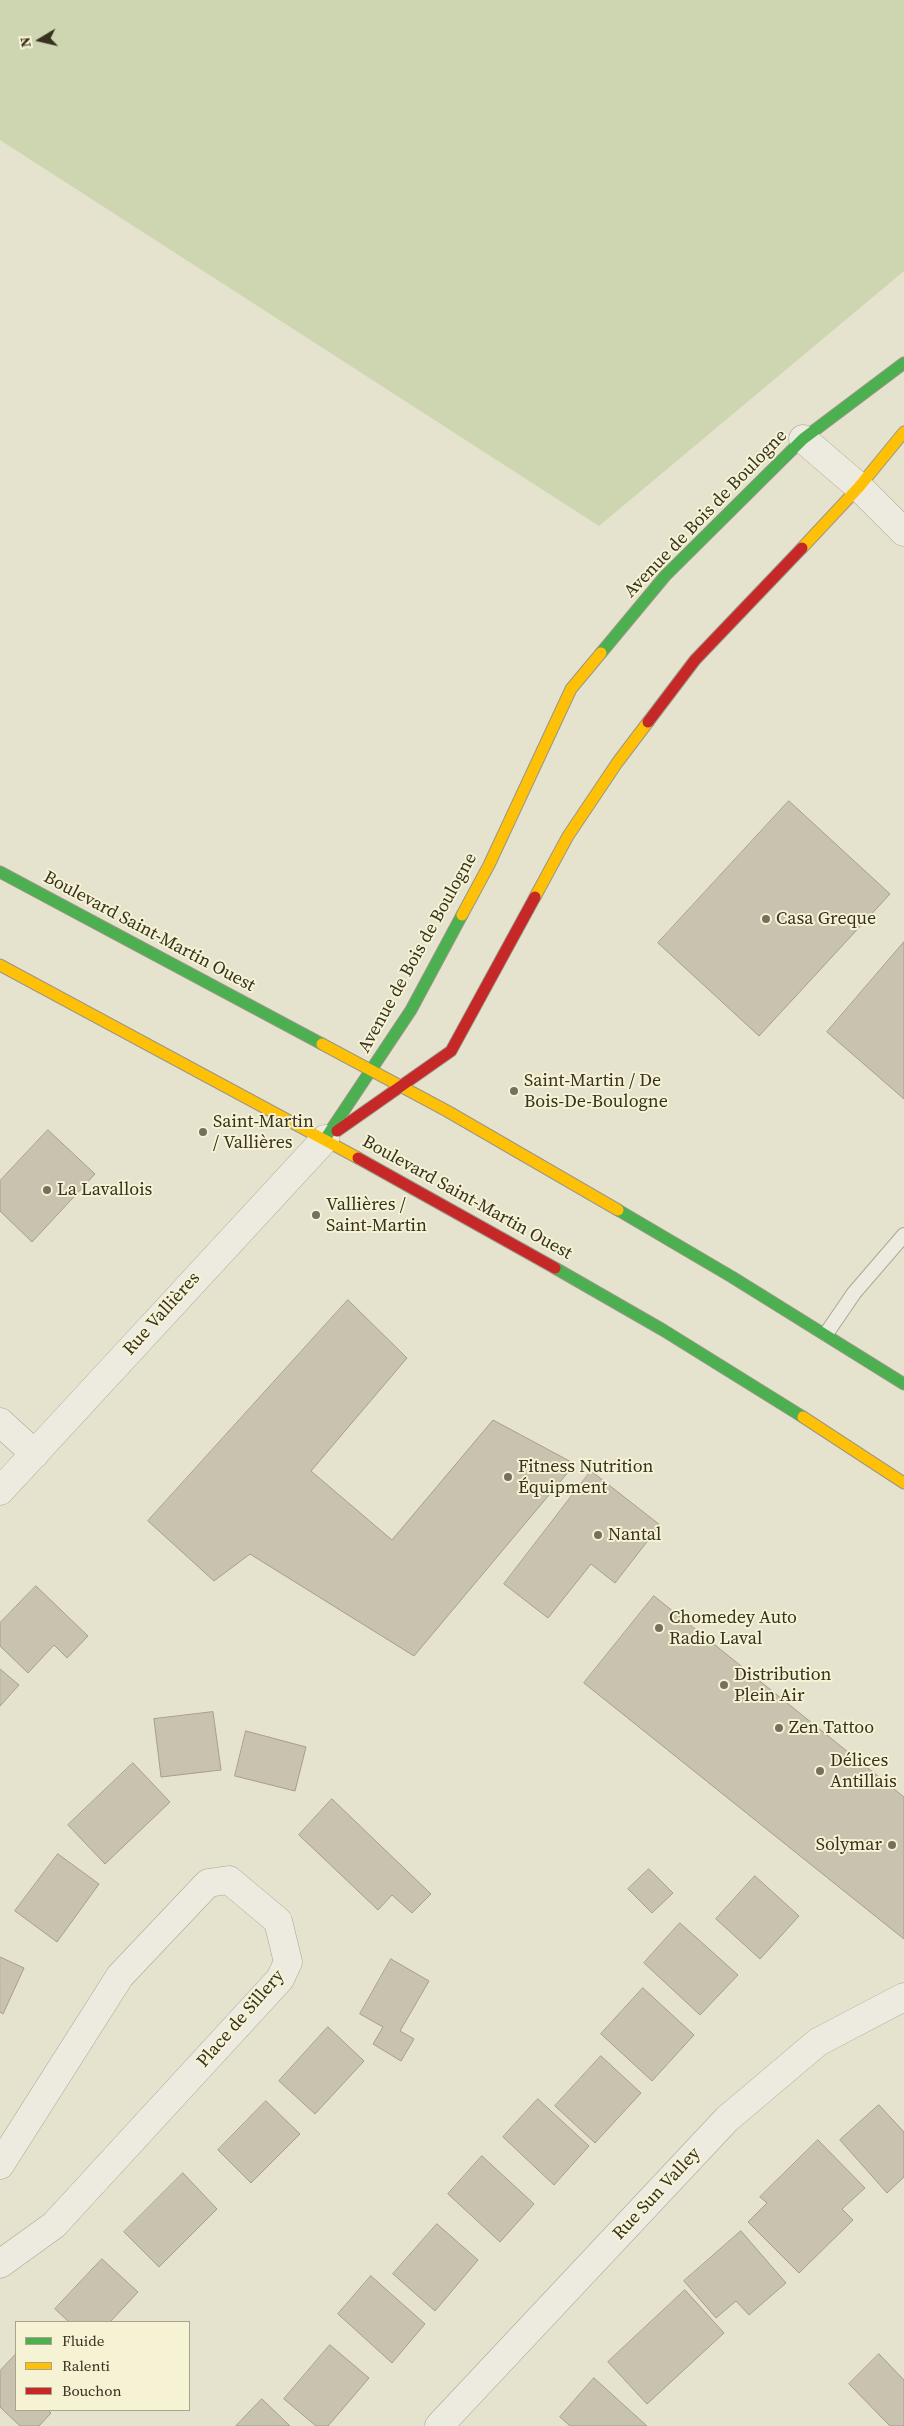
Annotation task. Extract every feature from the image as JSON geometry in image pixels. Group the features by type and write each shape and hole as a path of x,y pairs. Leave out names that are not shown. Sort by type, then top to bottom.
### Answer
{"main road":[{"name":"Avenue de Bois de Boulogne","path":"325,1139 372,1071 410,1010 489,865 571,689 665,576 803,440 904,363"},
{"path":"325,1139 451,1051 467,1026 568,836 618,763 694,660 858,487 904,432"},
{"name":"Boulevard Saint-Martin Ouest","path":"0,872 402,1087 686,1250 826,1334 904,1384"},
{"name":"Boulevard Saint-Martin Ouest","path":"0,964 325,1139 527,1251 689,1345 850,1445 904,1483"}],"street":[{"path":"803,440 858,487 904,532"},
{"name":"Rue Vallières","path":"0,1491 220,1250 325,1139"},
{"path":"0,1422 35,1454"},
{"name":"Place de Sillery","path":"0,2166 120,1976 208,1883 229,1880 278,1921 288,1962 280,1979 54,2225 0,2264"},
{"name":"Rue Sun Valley","path":"439,2426 727,2119 818,2042 904,1998"}],"lane":[{"path":"826,1334 854,1293 904,1235"}],"green space":[{"path":"0,0 904,0 904,271 599,526 0,140"}],"building":[{"path":"789,801 890,894 759,1036 658,943"},
{"path":"904,942 904,1099 827,1032"},
{"path":"48,1130 95,1174 32,1242 0,1211 0,1181"},
{"path":"348,1300 407,1358 311,1471 392,1540 493,1420 575,1464 414,1656 250,1554 214,1581 148,1521"},
{"path":"591,1471 660,1525 615,1583 591,1564 548,1618 504,1584"},
{"path":"36,1586 88,1636 67,1658 54,1645 28,1673 0,1646 0,1623"},
{"path":"654,1596 904,1797 904,1939 584,1683"},
{"path":"0,1669 19,1685 0,1706"},
{"path":"213,1712 221,1770 161,1777 154,1719"},
{"path":"246,1731 306,1747 295,1791 235,1776"},
{"path":"133,1763 170,1802 105,1864 68,1825"},
{"path":"332,1799 431,1894 412,1913 392,1895 378,1910 299,1835"},
{"path":"58,1854 99,1884 57,1942 15,1911"},
{"path":"649,1869 673,1893 652,1913 628,1889"},
{"path":"755,1876 799,1916 760,1959 716,1919"},
{"path":"680,1923 738,1975 700,2015 644,1963"},
{"path":"0,1957 24,1968 3,2014 0,2012"},
{"path":"391,1959 429,1981 400,2031 414,2039 401,2061 373,2044 383,2027 360,2014"},
{"path":"643,1988 694,2035 652,2081 601,2034"},
{"path":"328,2027 364,2061 315,2114 279,2081"},
{"path":"601,2056 641,2093 595,2143 555,2106"},
{"path":"538,2099 589,2146 554,2185 503,2137"},
{"path":"266,2101 300,2134 251,2183 218,2150"},
{"path":"879,2105 904,2132 904,2177 887,2193 840,2140"},
{"path":"818,2140 865,2188 842,2209 853,2220 799,2273 748,2222 767,2203 760,2197"},
{"path":"482,2156 534,2204 500,2242 448,2194"},
{"path":"183,2173 217,2209 159,2267 124,2232"},
{"path":"437,2224 478,2260 435,2311 393,2274"},
{"path":"741,2231 786,2283 749,2315 736,2301 716,2318 684,2281"},
{"path":"102,2259 138,2292 111,2321 68,2321 55,2309"},
{"path":"371,2276 425,2324 392,2363 338,2314"},
{"path":"685,2290 724,2333 647,2404 608,2362"},
{"path":"330,2345 369,2378 328,2426 316,2426 284,2399"},
{"path":"879,2354 904,2380 904,2426 890,2426 849,2384"},
{"path":"15,2355 15,2411 49,2411 51,2413 39,2426 20,2426 0,2407 0,2371"},
{"path":"594,2378 647,2426 570,2426 560,2417"},
{"path":"262,2399 290,2426 236,2426"}],"traffic: fast":[{"path":"601,653 665,576 803,439 904,363"},
{"path":"0,872 322,1044"},
{"path":"325,1139 411,1010 462,915"},
{"path":"618,1210 732,1277 904,1384"},
{"path":"555,1268 663,1330 803,1417"}],"traffic: slow":[{"path":"802,548 859,487 904,432"},
{"path":"462,915 489,865 571,689 601,653"},
{"path":"535,897 568,836 617,763 648,722"},
{"path":"0,965 358,1158"},
{"path":"322,1044 447,1111 618,1210"},
{"path":"803,1417 904,1483"}],"traffic: jam":[{"path":"648,722 695,660 802,548"},
{"path":"337,1131 451,1051 535,897"},
{"path":"358,1158 555,1268"}],"place":[{"name":"Casa Greque","path":"766,919"},
{"name":"Saint-Martin / De Bois-De-Boulogne","path":"514,1091"},
{"name":"Saint-Martin / Vallières","path":"203,1132"},
{"name":"La Lavallois","path":"47,1190"},
{"name":"Vallières / Saint-Martin","path":"316,1215"},
{"name":"Fitness Nutrition Équipment","path":"508,1477"},
{"name":"Nantal","path":"598,1535"},
{"name":"Chomedey Auto Radio Laval","path":"659,1628"},
{"name":"Distribution Plein Air","path":"724,1685"},
{"name":"Zen Tattoo","path":"779,1728"},
{"name":"Délices Antillais","path":"820,1771"},
{"name":"Solymar","path":"892,1845"}]}
